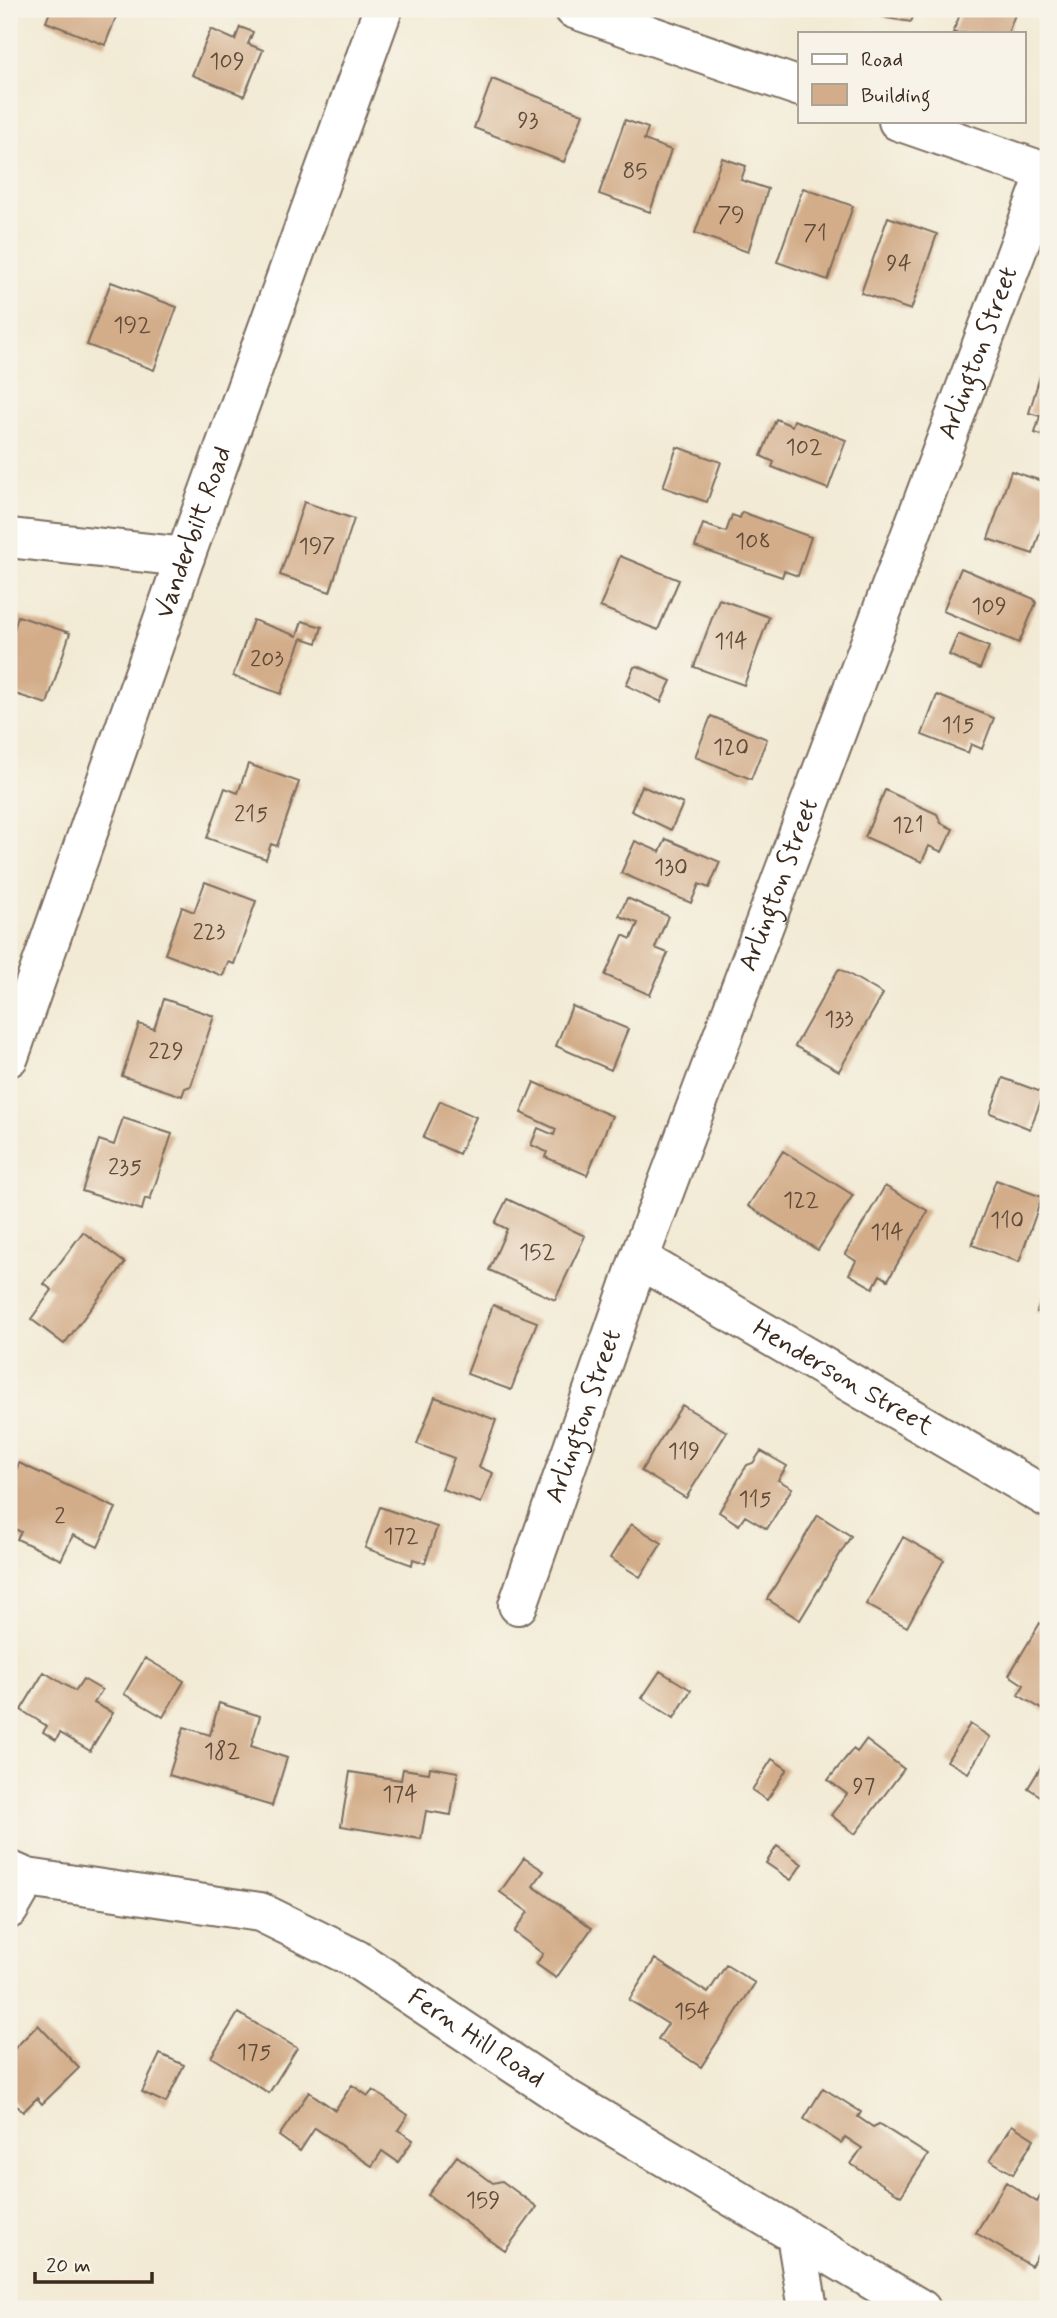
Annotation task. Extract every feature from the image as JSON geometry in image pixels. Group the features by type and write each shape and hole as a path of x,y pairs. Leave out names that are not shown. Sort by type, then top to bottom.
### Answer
{"street":[{"name":"Vanderbilt Road","path":"9,1057 185,557 383,9"},
{"path":"574,9 798,86"},
{"path":"901,122 1048,171"},
{"name":"Arlington Street","path":"518,1605 639,1258 1048,171"},
{"path":"9,538 185,557"},
{"name":"Henderson Street","path":"639,1258 1048,1498"},
{"name":"Fern Hill Road","path":"15,1886 260,1912 356,1959 567,2099 921,2309"},
{"path":"796,2235 807,2309"}],"building":[{"path":"51,9 119,9 105,45 46,22"},
{"path":"866,9 916,9 911,22 887,18"},
{"path":"962,9 1017,9 1008,32 953,32"},
{"path":"240,27 253,32 248,44 263,50 244,96 192,75 211,29 235,40"},
{"path":"492,79 583,114 564,162 474,128"},
{"path":"625,120 648,128 644,140 671,150 650,212 599,194"},
{"path":"722,158 746,166 741,180 768,189 748,252 695,233"},
{"path":"803,188 853,206 828,280 777,262"},
{"path":"888,217 937,234 911,310 861,293"},
{"path":"111,282 177,307 154,370 87,345"},
{"path":"1045,359 1048,360 1048,437 1035,433 1040,416 1029,413"},
{"path":"776,419 792,426 794,420 846,440 828,489 772,467 774,462 761,456"},
{"path":"677,447 721,462 707,502 663,487"},
{"path":"1011,471 1048,483 1048,507 1033,554 988,539"},
{"path":"304,502 354,519 330,592 280,575"},
{"path":"742,512 811,537 798,576 784,571 782,577 695,547 703,524 726,532 732,515 740,518"},
{"path":"620,556 679,580 658,630 600,607"},
{"path":"961,568 1034,599 1036,603 1019,643 943,611"},
{"path":"719,599 769,617 744,685 694,667"},
{"path":"18,616 70,633 47,704 9,692 9,646"},
{"path":"253,620 297,636 302,621 322,627 317,643 302,638 281,694 233,676"},
{"path":"958,634 989,647 980,669 949,655"},
{"path":"638,666 671,681 661,702 626,685 634,667"},
{"path":"937,695 994,718 982,749 971,744 968,753 922,735"},
{"path":"711,716 767,739 751,779 695,757"},
{"path":"248,764 299,782 277,846 271,844 266,859 207,838 225,788 238,793"},
{"path":"642,786 683,804 671,830 631,811"},
{"path":"885,790 937,814 941,823 953,829 942,852 929,846 922,862 865,837"},
{"path":"666,839 720,862 709,888 699,884 691,903 621,873 635,841 660,852"},
{"path":"205,882 256,901 234,964 228,962 223,976 165,954 182,907 194,912"},
{"path":"627,898 668,916 655,948 668,953 650,995 605,975 623,935 631,939 638,923 619,916"},
{"path":"840,969 883,994 839,1071 795,1046"},
{"path":"164,999 214,1016 191,1086 185,1088 182,1096 122,1076 139,1024 154,1029"},
{"path":"572,1006 628,1029 611,1070 556,1046"},
{"path":"1003,1078 1044,1093 1030,1129 990,1113"},
{"path":"534,1082 612,1116 587,1175 545,1157 547,1152 531,1145 538,1128 554,1135 556,1129 521,1113"},
{"path":"440,1101 476,1117 459,1154 423,1138"},
{"path":"123,1118 172,1134 150,1200 145,1198 142,1210 82,1191 99,1140 114,1145"},
{"path":"783,1151 853,1195 818,1250 748,1206"},
{"path":"996,1180 1042,1197 1019,1262 972,1245"},
{"path":"885,1186 928,1211 888,1280 880,1275 873,1288 849,1274 856,1261 845,1254"},
{"path":"507,1199 585,1236 555,1300 489,1270 507,1229 495,1223"},
{"path":"83,1232 125,1263 64,1344 31,1319 52,1290 44,1284"},
{"path":"1045,1290 1048,1291 1048,1316 1037,1312"},
{"path":"493,1305 537,1322 511,1390 467,1374"},
{"path":"435,1397 496,1420 479,1467 493,1473 481,1503 442,1489 454,1458 417,1444"},
{"path":"682,1405 727,1432 686,1498 641,1471"},
{"path":"761,1451 787,1466 778,1480 792,1488 767,1529 745,1516 739,1525 719,1512 747,1465 753,1463"},
{"path":"19,1463 116,1508 98,1547 73,1535 61,1560 17,1539 21,1532 9,1526 9,1485"},
{"path":"380,1507 437,1527 425,1563 413,1559 412,1565 365,1548"},
{"path":"818,1515 851,1536 800,1620 767,1599"},
{"path":"631,1524 662,1543 640,1577 610,1558"},
{"path":"903,1537 944,1560 907,1627 866,1604"},
{"path":"1040,1623 1048,1628 1048,1706 1045,1711 1018,1695 1024,1685 1009,1675"},
{"path":"145,1658 184,1681 163,1717 124,1694"},
{"path":"660,1671 691,1690 674,1718 642,1698"},
{"path":"44,1672 75,1691 83,1679 102,1690 94,1703 113,1713 90,1751 60,1733 56,1740 43,1732 47,1726 21,1710"},
{"path":"219,1703 260,1716 251,1746 287,1758 272,1806 169,1775 184,1727 210,1735"},
{"path":"970,1724 990,1737 968,1773 947,1761"},
{"path":"866,1740 904,1769 855,1834 831,1815 847,1794 828,1780 853,1749 857,1752"},
{"path":"1048,1755 1048,1801 1028,1788"},
{"path":"772,1759 787,1769 767,1800 752,1790"},
{"path":"430,1767 458,1772 451,1815 426,1811 421,1839 341,1826 350,1772 401,1780 403,1769 429,1773"},
{"path":"777,1846 802,1864 791,1880 766,1863"},
{"path":"524,1858 544,1871 533,1886 592,1928 556,1978 536,1964 543,1954 514,1932 528,1912 500,1892"},
{"path":"655,1959 708,1993 726,1965 755,1983 701,2067 658,2039 668,2024 629,2000"},
{"path":"238,2013 297,2048 269,2093 211,2057"},
{"path":"38,2025 79,2068 42,2104 37,2098 23,2112 9,2097 9,2054"},
{"path":"160,2054 184,2065 166,2103 142,2092"},
{"path":"352,2085 368,2096 373,2090 408,2115 398,2130 413,2140 398,2162 382,2151 372,2166 315,2128 300,2151 279,2136 309,2092 335,2110"},
{"path":"823,2088 861,2112 858,2117 873,2127 879,2124 928,2155 901,2196 851,2164 862,2148 845,2137 841,2143 804,2119"},
{"path":"1012,2125 1034,2139 1013,2174 990,2160"},
{"path":"457,2156 493,2183 502,2181 537,2207 505,2251 428,2195"},
{"path":"1006,2182 1037,2202 1048,2183 1048,2238 1031,2266 976,2233"}]}
